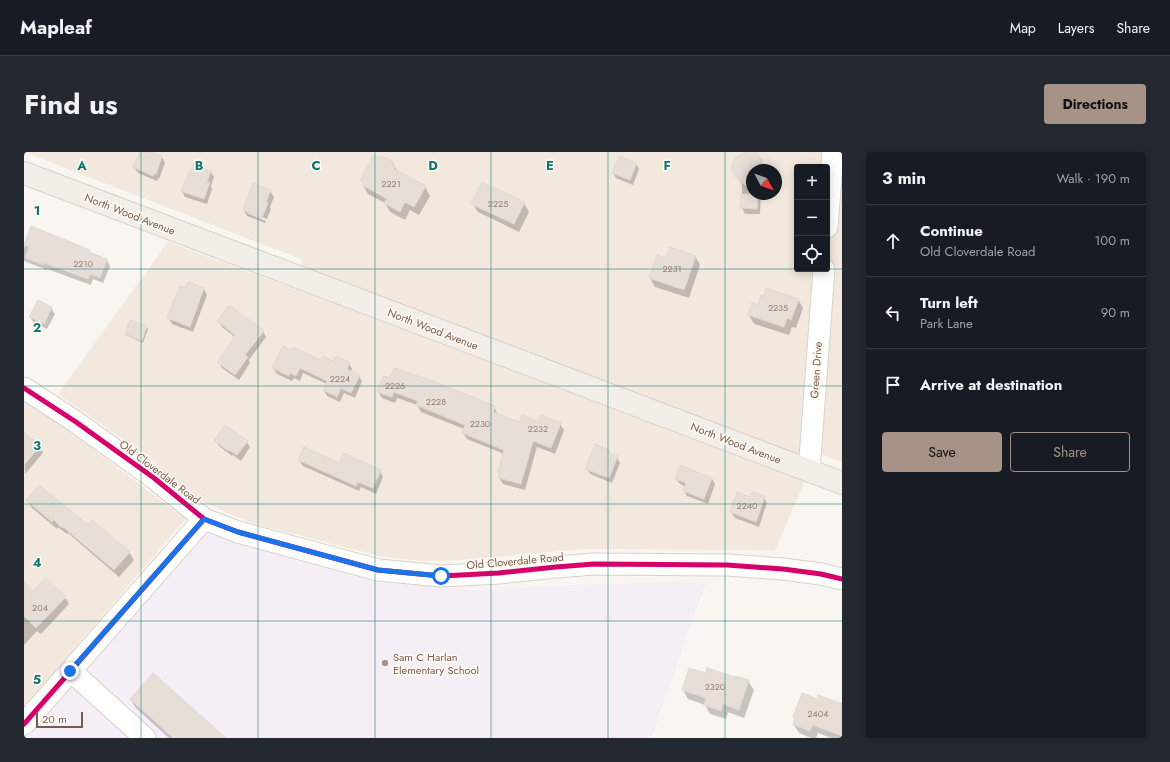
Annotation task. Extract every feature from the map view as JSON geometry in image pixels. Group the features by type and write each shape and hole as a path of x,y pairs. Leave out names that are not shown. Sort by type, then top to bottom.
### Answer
{"main road":[{"name":"North Wood Avenue","path":"24,174 842,483"}],"street":[{"path":"829,200 833,152"},
{"name":"Green Drive","path":"809,471 824,272"},
{"name":"Old Cloverdale Road","path":"24,388 76,422 141,469 204,519 238,532 378,570 441,576 461,576 594,564 719,565 783,569 821,574 842,579"},
{"path":"24,724 204,519"},
{"path":"70,671 145,738"}],"shaded area":[{"path":"24,152 842,152 842,462 817,453 775,550 585,549 460,560 419,561 379,556 255,524 227,513 199,499 141,452 58,394 168,242 289,287 303,260"},
{"path":"24,398 186,519 24,707"},
{"name":"Sam C Harlan Elementary School","path":"207,534 384,583 476,590 569,585 706,582 651,738 25,738"}],"building":[{"path":"140,152 152,152 162,156 156,174 155,173 153,176 133,167"},
{"path":"743,153 758,153 762,164 746,164 746,186 736,177 732,170 732,164 736,157"},
{"path":"374,155 380,158 381,156 394,162 392,165 395,167 394,169 426,186 414,207 405,202 400,212 384,203 387,199 362,185 363,182 360,180"},
{"path":"619,156 637,163 630,180 612,173"},
{"path":"193,164 211,171 207,182 210,182 204,199 181,191"},
{"path":"482,182 525,202 514,224 471,204"},
{"path":"253,183 271,190 262,218 243,210"},
{"path":"741,194 746,194 746,200 758,200 757,209 740,208"},
{"path":"31,226 90,250 89,252 107,259 100,278 90,274 88,279 44,263 44,265 25,258 29,247 24,245"},
{"path":"670,247 696,256 684,290 649,278 657,255 666,258"},
{"path":"188,282 204,288 190,327 167,318 180,286 185,288"},
{"path":"766,288 799,299 791,320 787,318 784,327 748,315 752,303 758,305 761,295 764,296"},
{"path":"38,300 52,307 44,324 29,317"},
{"path":"229,305 264,331 245,355 248,357 235,375 217,362 234,339 233,338 235,335 217,321"},
{"path":"130,320 147,326 142,341 125,334"},
{"path":"283,346 291,350 293,347 321,360 323,356 333,361 336,356 350,362 347,369 360,375 351,393 341,388 337,397 323,390 327,381 300,368 296,376 290,373 289,376 272,368"},
{"path":"394,368 430,380 495,406 493,412 519,422 522,415 539,422 541,415 561,423 551,448 533,441 521,484 498,478 500,472 498,472 504,450 462,433 465,425 416,405 418,401 394,392 392,397 377,392 383,376 390,378"},
{"path":"225,425 248,441 237,455 229,450 228,451 214,440"},
{"path":"24,432 40,446 24,465"},
{"path":"595,444 608,449 607,452 618,456 609,478 585,469"},
{"path":"304,447 339,463 343,453 381,470 373,488 358,482 356,486 298,460"},
{"path":"680,465 712,478 704,499 683,491 686,483 675,479"},
{"path":"39,485 88,525 92,520 130,552 114,570 63,527 62,528 54,520 52,522 26,500"},
{"path":"737,492 750,497 752,492 765,496 756,522 730,512"},
{"path":"46,578 66,597 36,628 24,616 24,582 33,591"},
{"path":"689,668 706,673 707,668 734,677 749,680 739,710 723,704 721,711 704,705 706,698 682,690"},
{"path":"153,673 226,738 173,738 130,699"},
{"path":"802,693 817,699 818,695 842,704 842,736 813,725 810,731 793,725 795,718 793,717"}],"cycle path":[{"path":"24,388 76,422 154,478 204,519 238,532 378,570 441,576 499,573 594,564 727,565 783,569 821,574 842,579"},
{"path":"24,724 204,519"}],"place":[{"name":"Sam C Harlan Elementary School","path":"385,663"}],"route":[{"path":"70,671 204,519 238,532 378,570 441,576"}]}
